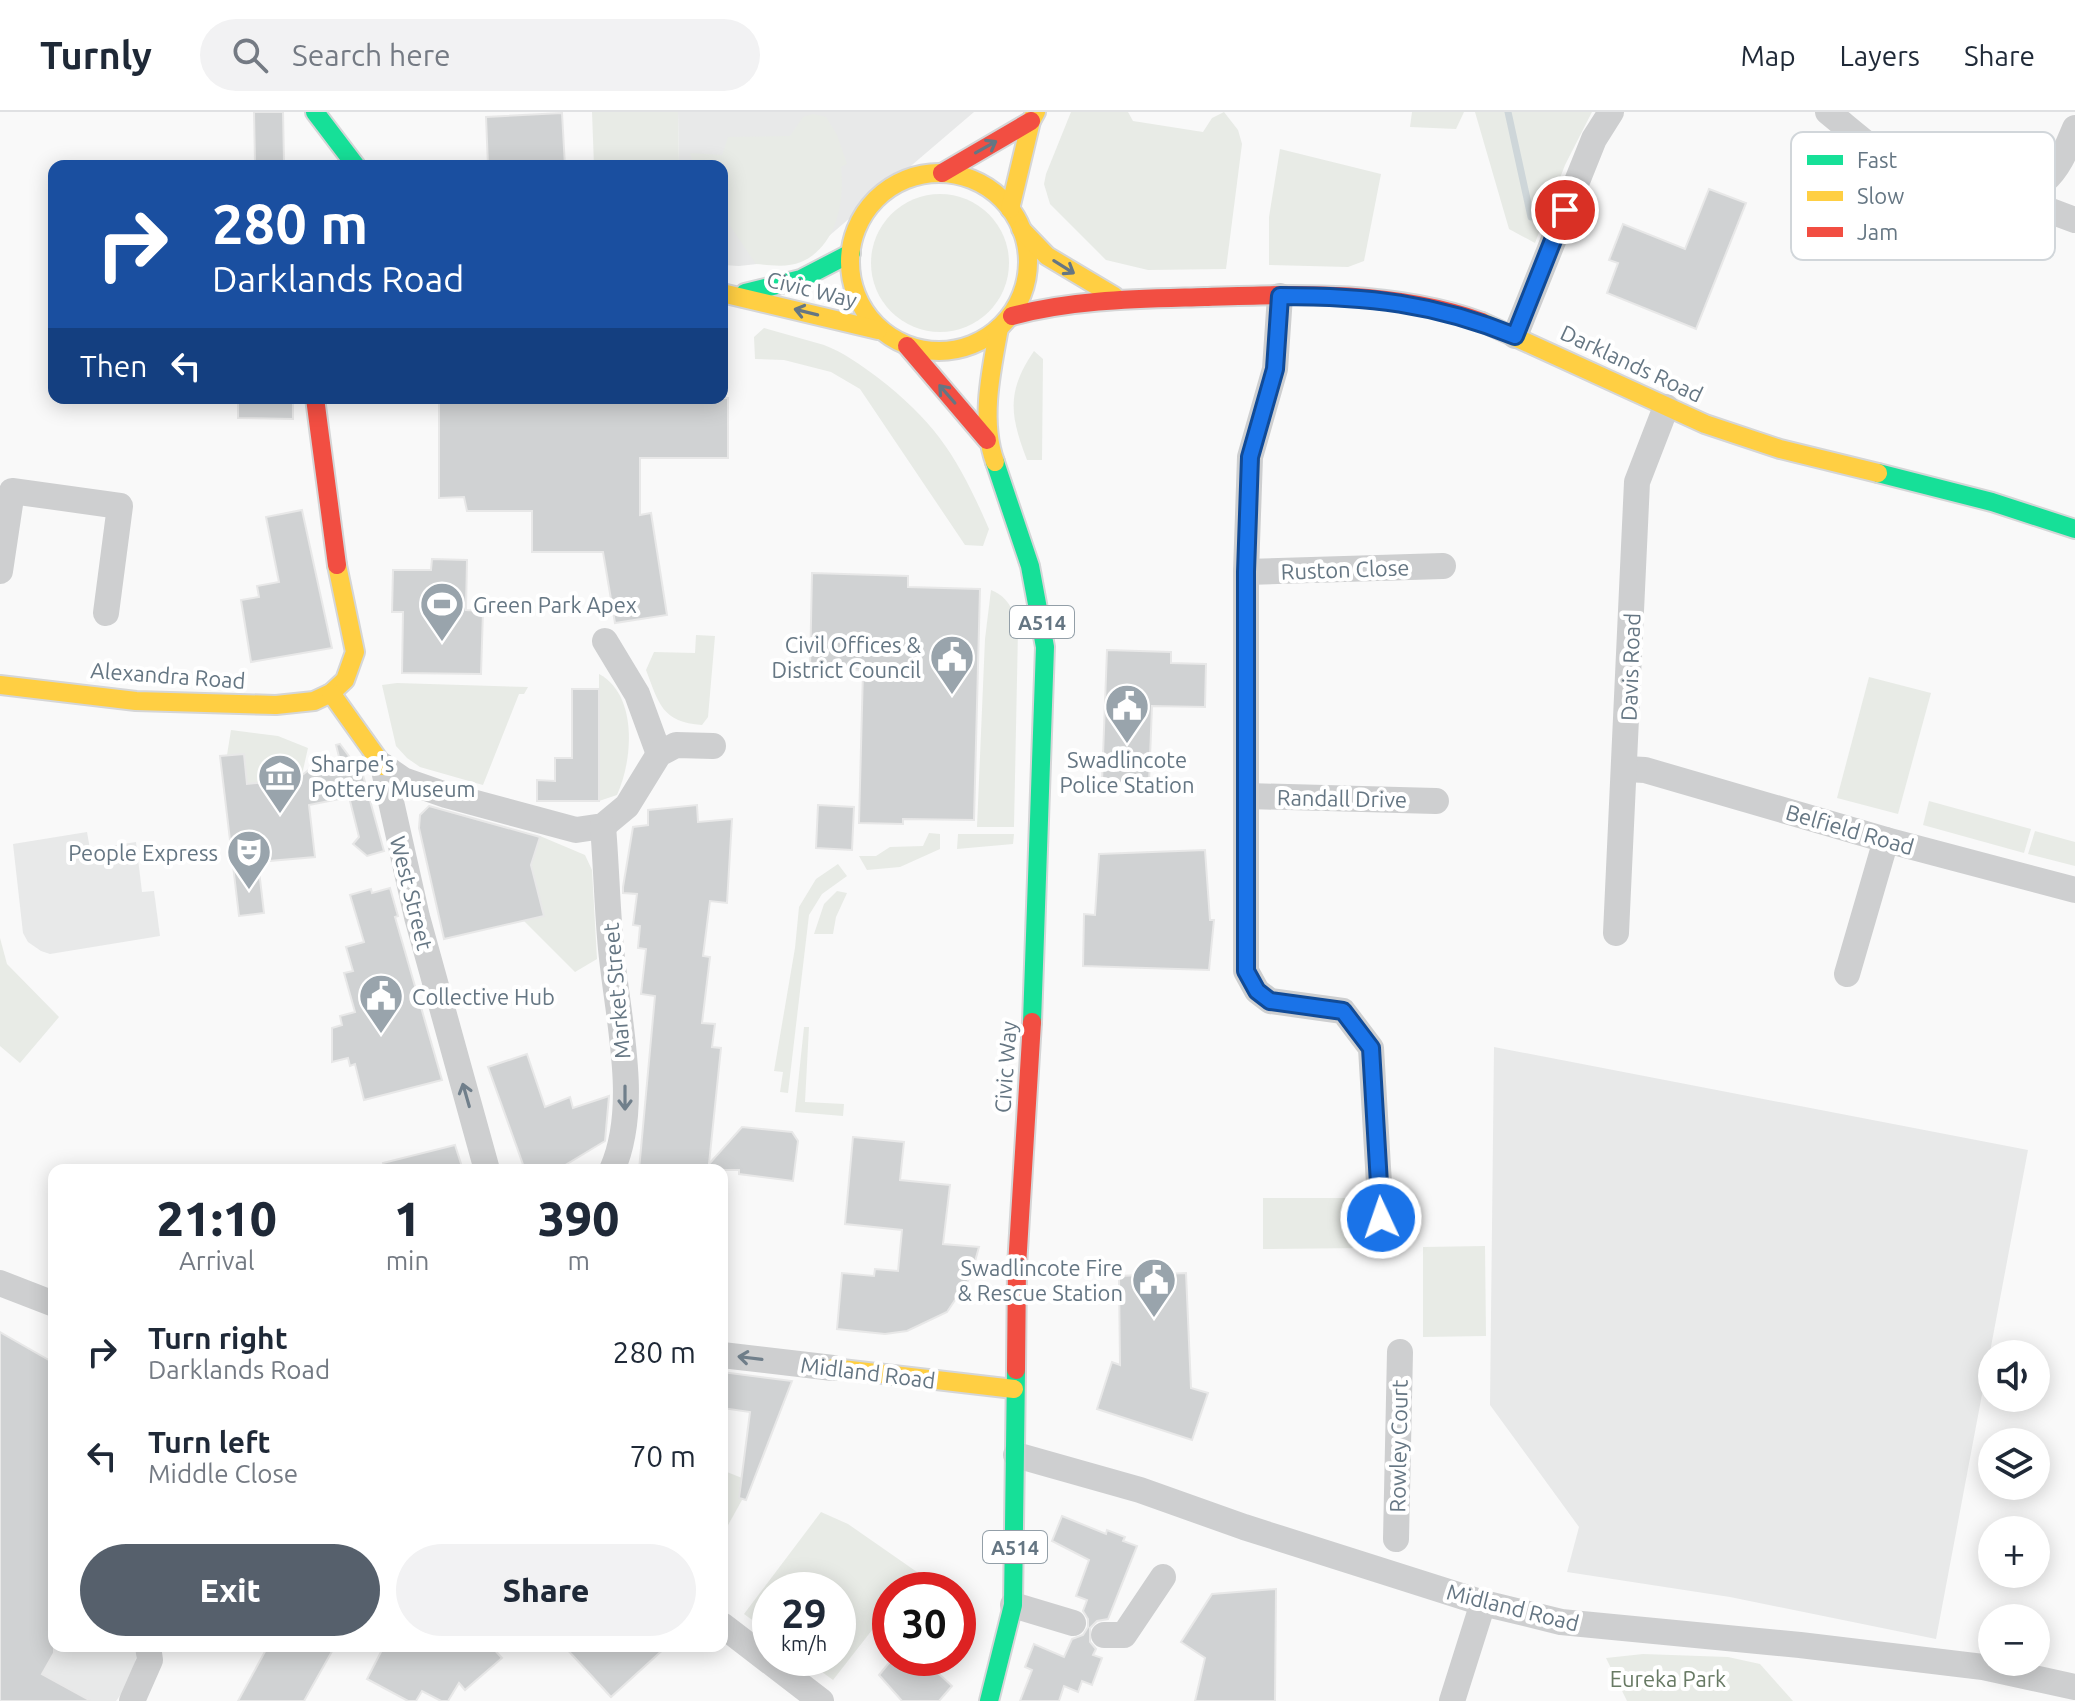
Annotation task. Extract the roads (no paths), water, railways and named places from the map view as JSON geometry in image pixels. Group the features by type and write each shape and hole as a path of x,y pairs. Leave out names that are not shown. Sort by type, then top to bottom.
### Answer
{"street":[{"path":"315,112 351,160"},
{"path":"1515,336 1594,139 1611,112"},
{"path":"1828,112 1852,132"},
{"path":"942,173 1034,117"},
{"path":"1010,209 1034,117"},
{"path":"2055,168 2075,128"},
{"path":"942,173 996,194 1010,209 1021,229 1027,250 1028,272 1024,293 1006,322 978,343 940,351 907,346 878,330 854,291 850,273 856,229 879,192 919,174 942,173"},
{"path":"2055,213 2075,220"},
{"path":"1021,229 1047,256 1114,296"},
{"name":"Civic Way","path":"728,294 802,281 851,253"},
{"name":"Civic Way","path":"728,294 878,330"},
{"name":"Darklands Road","path":"1006,322 1054,304 1114,296 1373,298 1475,320 1666,407 1783,450 1939,486 2075,529"},
{"path":"1280,296 1275,369 1250,457 1246,572 1246,971 1257,991 1270,1001 1343,1011 1371,1048 1381,1218"},
{"name":"Civic Way","path":"987,440 992,364 1006,322"},
{"name":"Civic Way","path":"907,346 987,440 1030,566 1045,647 1038,903 1017,1266 1013,1605 989,1701"},
{"path":"316,404 329,522 355,652 345,680 331,693"},
{"name":"Davis Road","path":"1616,933 1637,482 1666,407"},
{"path":"0,571 12,491 120,506 106,613"},
{"name":"Ruston Close","path":"1246,572 1443,566"},
{"path":"605,641 637,694 659,754"},
{"name":"Alexandra Road","path":"0,685 136,701 221,704 296,703 314,701 331,693"},
{"name":"West Street","path":"331,693 383,766 420,931 485,1164"},
{"path":"383,766 403,780 576,830 603,826 627,806 659,754 676,745 713,746"},
{"name":"Belfield Road","path":"1626,769 1645,770 1886,840 2075,890"},
{"name":"Randall Drive","path":"1248,796 1436,801"},
{"name":"Market Street","path":"603,826 609,936 626,1092 624,1137 615,1162"},
{"path":"1847,974 1886,840"},
{"path":"0,1283 48,1302"},
{"name":"Rowley Court","path":"1396,1539 1400,1352"},
{"name":"Midland Road","path":"728,1356 1014,1389"},
{"name":"Midland Road","path":"1016,1455 1140,1490 1244,1527 1483,1603 1561,1622 1800,1645 1983,1667 2075,1687"},
{"path":"1104,1635 1124,1635 1163,1577"},
{"path":"1452,1701 1483,1603"},
{"path":"1013,1605 1073,1623"},
{"path":"728,1630 821,1701"},
{"path":"132,1701 150,1660 149,1652"}],"waterway":[{"path":"1508,112 1531,217"}],"place":[{"name":"Green Park Apex","path":"442,643"},
{"name":"Civil Offices & District Council","path":"952,696"},
{"name":"Swadlincote Police Station","path":"1127,745"},
{"name":"Sharpe's Pottery Museum","path":"280,815"},
{"name":"People Express","path":"249,891"},
{"name":"Collective Hub","path":"381,1035"},
{"name":"Swadlincote Fire & Rescue Station","path":"1154,1319"}],"park label":[{"name":"Eureka Park","path":"1668,1678"}]}
